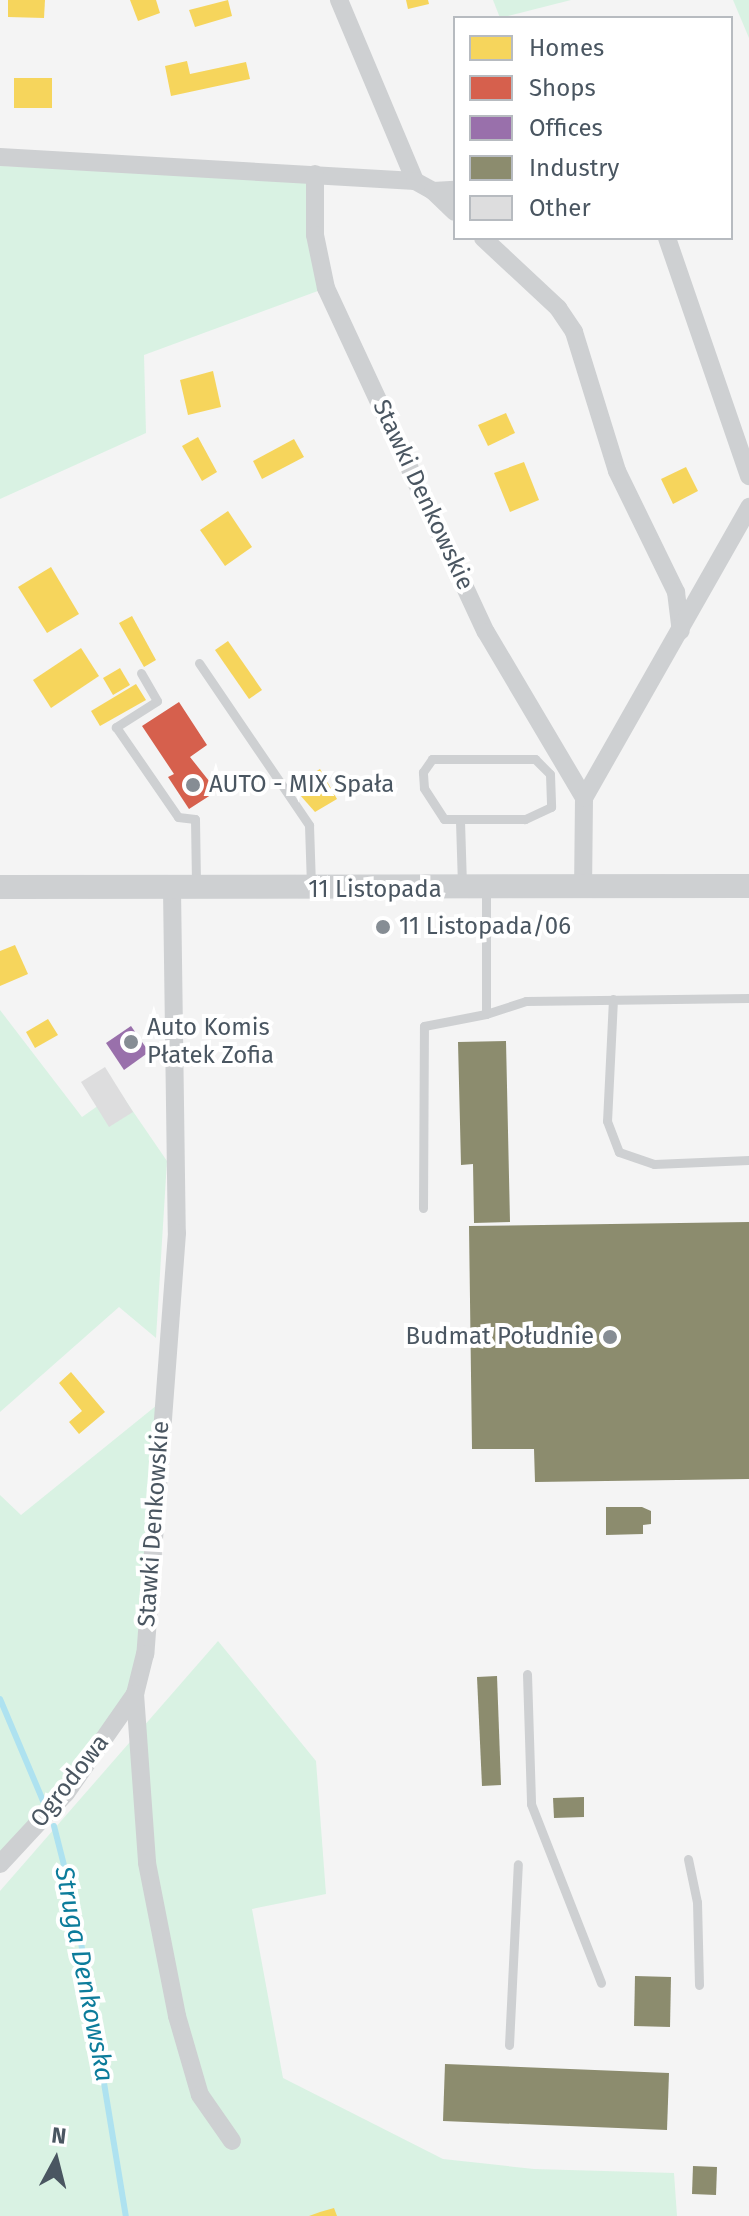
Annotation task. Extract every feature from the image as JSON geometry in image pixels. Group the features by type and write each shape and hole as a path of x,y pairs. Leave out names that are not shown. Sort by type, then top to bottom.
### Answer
{"street":[{"path":"339,0 415,181"},
{"path":"4,162 415,181 433,191 453,210"},
{"name":"Stawki Denkowskie","path":"315,174 315,235 326,288 486,632 584,798"},
{"path":"433,191 453,190"},
{"path":"485,240 558,308 574,332 617,471 676,592 681,631"},
{"path":"668,240 749,476"},
{"path":"583,888 584,798 749,507"},
{"name":"11 Listopada","path":"0,887 474,890 749,886"},
{"name":"Stawki Denkowskie","path":"184,889 177,1233 145,1654 135,1694 147,1863 177,2016 200,2095 232,2141"},
{"name":"Ogrodowa","path":"0,1864 66,1793 135,1694"}],"lane":[{"path":"199,663 309,825 311,890"},
{"path":"141,673 157,701 116,727 178,817 195,819 184,889"},
{"path":"432,759 535,759 545,764 550,774 551,807 543,814 460,821 444,819 424,788 423,772 432,759"},
{"path":"460,821 474,890 486,1014"},
{"path":"423,1208 424,1026 486,1014 526,1001 749,998"},
{"path":"613,999 607,1121 619,1152 654,1164 749,1160"},
{"path":"527,1674 531,1804 601,1983"},
{"path":"688,1859 697,1902 699,1985"},
{"path":"509,2045 518,1864"}],"green space":[{"path":"493,0 571,0 508,16 499,16"},
{"path":"733,0 749,0 749,38"},
{"path":"0,166 315,174 326,288 144,355 146,433 0,499"},
{"path":"0,1010 82,1117 119,1091 167,1161 156,1338 119,1307 0,1412"},
{"path":"162,1401 135,1694 0,1864 0,1495 21,1515"},
{"path":"218,1641 316,1761 326,1894 252,1909 283,2078 443,2159 534,2169 674,2173 677,2216 0,2216 0,1891"}],"building: Homes":[{"path":"8,0 45,0 44,18 8,17"},
{"path":"130,0 156,0 160,13 138,21"},
{"path":"228,0 232,16 195,27 189,10"},
{"path":"406,0 428,0 429,4 408,9"},
{"path":"187,61 190,74 246,62 250,79 171,96 165,66"},
{"path":"14,78 52,78 52,108 14,108"},
{"path":"213,371 221,407 188,415 180,380"},
{"path":"506,413 515,433 488,446 478,425"},
{"path":"198,437 217,472 202,481 182,446"},
{"path":"294,439 304,457 262,479 253,461"},
{"path":"524,462 539,500 510,512 494,473"},
{"path":"686,467 698,491 673,504 661,479"},
{"path":"228,511 252,547 225,566 200,530"},
{"path":"51,567 79,614 47,633 18,587"},
{"path":"132,616 156,660 144,667 119,623"},
{"path":"228,641 262,690 249,699 215,650"},
{"path":"81,648 99,676 51,708 33,680"},
{"path":"120,668 130,685 113,695 103,678"},
{"path":"136,684 146,700 100,726 91,711"},
{"path":"320,769 337,799 315,812 292,786"},
{"path":"15,945 28,974 0,986 0,951"},
{"path":"48,1019 58,1035 35,1048 26,1032"},
{"path":"71,1372 105,1412 79,1434 69,1422 82,1411 59,1383"},
{"path":"334,2208 337,2216 309,2216 320,2212"}],"building: Shops":[{"path":"179,702 207,745 190,757 217,791 189,809 168,777 174,774 142,726"}],"building: Offices":[{"path":"131,1026 149,1052 124,1070 106,1043"}],"building: Industry":[{"path":"506,1041 510,1222 474,1223 473,1164 461,1165 458,1042"},
{"name":"Budmat Południe","path":"749,1222 749,1479 535,1482 534,1449 472,1449 469,1226"},
{"path":"606,1507 642,1507 651,1511 651,1524 643,1525 643,1534 606,1535"},
{"path":"497,1676 501,1785 482,1786 477,1677"},
{"path":"584,1797 584,1817 554,1818 553,1798"},
{"path":"635,1976 671,1977 670,2027 634,2026"},
{"path":"445,2064 669,2073 667,2130 443,2121"},
{"path":"693,2166 717,2167 716,2195 692,2194"}],"building: Other":[{"path":"105,1067 133,1112 109,1127 81,1082"}],"waterway":[{"name":"Struga Denkowska","path":"0,1699 43,1801"},
{"name":"Struga Denkowska","path":"54,1826 76,1912 126,2216"}],"place":[{"name":"AUTO - MIX Spała","path":"193,785"},
{"name":"11 Listopada/06","path":"383,927"},
{"name":"Auto Komis Płatek Zofia","path":"131,1042"},
{"name":"Budmat Południe","path":"610,1337"}]}
